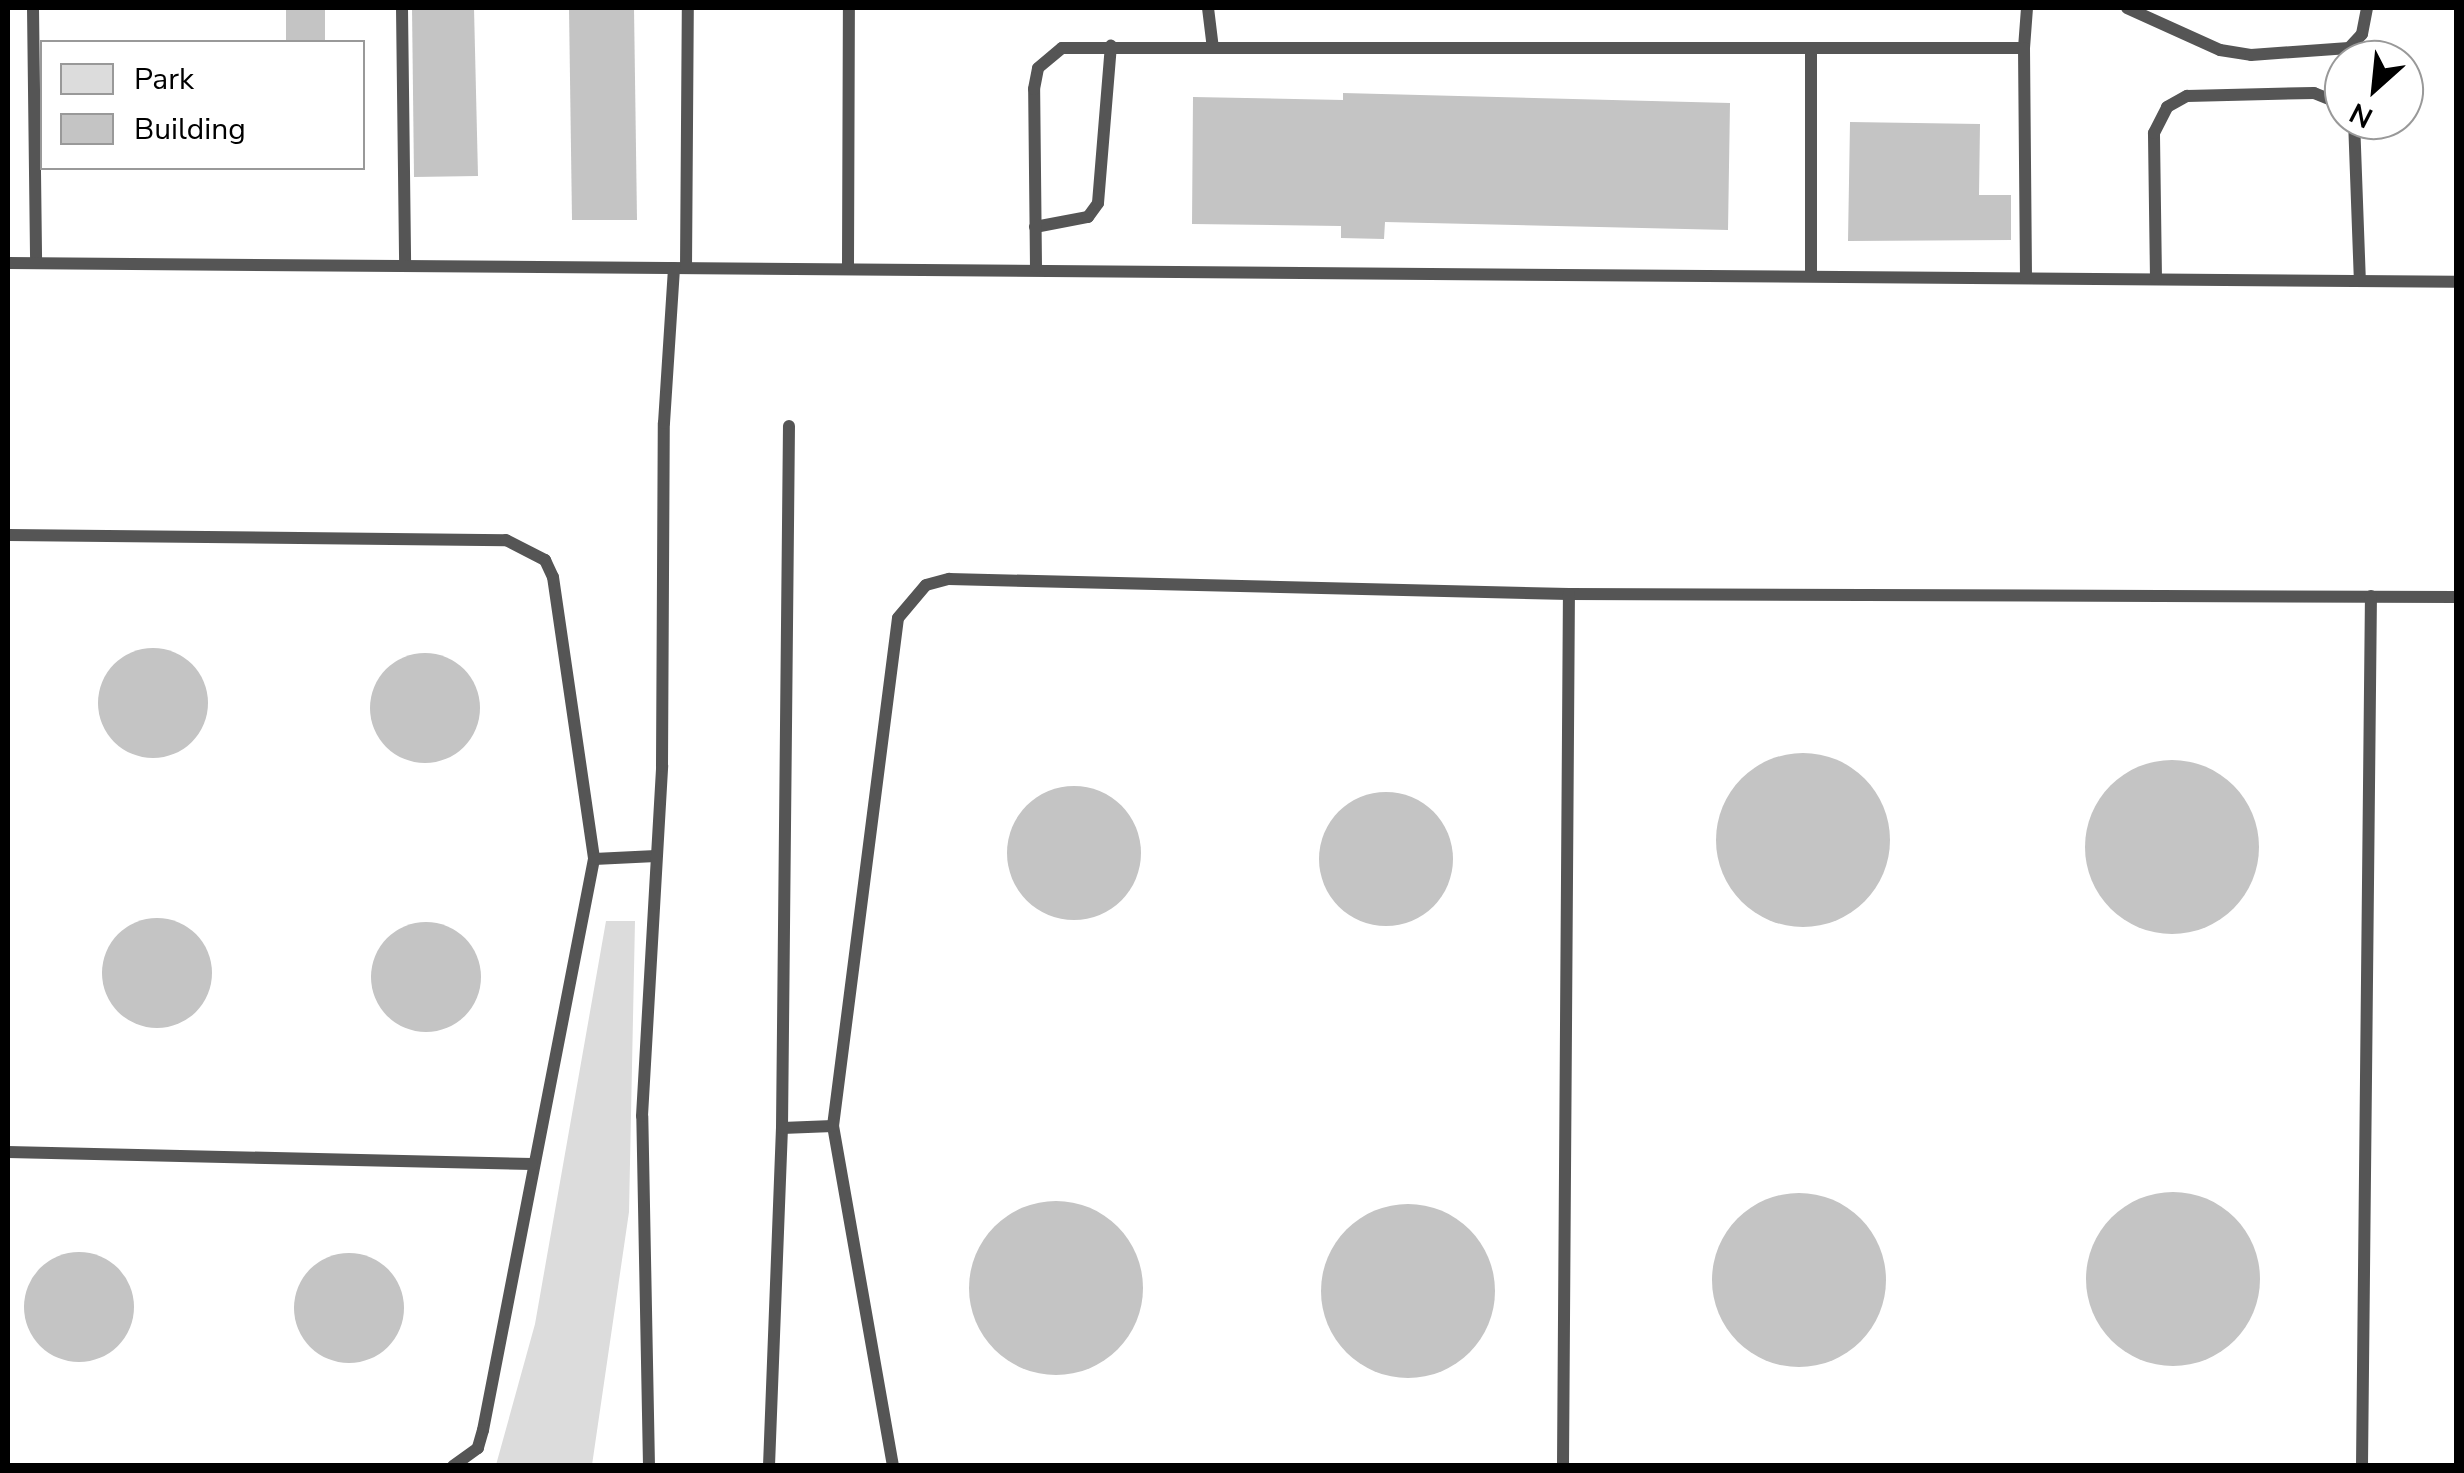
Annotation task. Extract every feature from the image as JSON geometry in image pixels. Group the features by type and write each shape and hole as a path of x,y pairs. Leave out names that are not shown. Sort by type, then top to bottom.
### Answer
{"lane":[{"path":"33,8 36,263"},
{"path":"402,8 406,264"},
{"path":"649,1466 642,1116 656,856 670,299 680,268 688,8"},
{"path":"848,8 848,265"},
{"path":"1208,8 1214,47"},
{"path":"2026,278 2027,8"},
{"path":"2127,8 2220,50 2252,56 2350,48 2362,34 2367,8"},
{"path":"1035,227 1088,217 1098,203 1111,46"},
{"path":"1036,267 1038,68 1062,48 2024,48"},
{"path":"1811,48 1811,276"},
{"path":"2156,279 2154,133 2167,107 2187,96 2314,93 2324,97"},
{"path":"2355,140 2360,281"},
{"path":"8,262 680,268 848,265 2456,282"},
{"path":"769,1466 782,1128 788,426"},
{"path":"8,535 506,540 534,550 553,577 594,859 483,1430 478,1448 453,1466"},
{"path":"893,1466 833,1126 898,618 926,585 949,579 1569,594 2456,597"},
{"path":"1563,1466 1569,594"},
{"path":"2362,1466 2371,596"},
{"path":"594,859 656,856"},
{"path":"782,1128 833,1126"},
{"path":"8,1152 532,1164"}],"green space":[{"path":"606,921 635,921 629,1212 592,1465 496,1465 535,1324"}],"building":[{"path":"286,8 325,8 325,40 286,40"},
{"path":"412,8 474,8 478,176 414,177"},
{"path":"569,8 634,8 637,220 572,220"},
{"path":"1343,93 1730,103 1728,230 1385,222 1384,239 1341,238 1341,226 1192,224 1193,97 1343,100"},
{"path":"1850,122 1980,124 1979,195 2011,195 2011,240 1848,241"},
{"path":"153,648 174,652 192,664 204,682 208,703 204,724 192,742 174,754 153,758 132,754 114,742 102,724 98,703 102,682 114,664 132,652"},
{"path":"425,653 446,657 464,669 476,687 480,708 476,729 464,747 446,759 425,763 404,759 386,747 374,729 370,708 374,687 386,669 404,657"},
{"path":"1803,753 1836,759 1865,778 1884,807 1890,840 1884,873 1865,902 1836,921 1803,927 1770,921 1741,902 1722,873 1716,840 1722,807 1741,778 1770,759"},
{"path":"2172,760 2205,766 2234,785 2253,814 2259,847 2253,880 2234,909 2205,928 2172,934 2139,928 2110,909 2091,880 2085,847 2091,814 2110,785 2139,766"},
{"path":"1074,786 1100,791 1122,805 1136,827 1141,853 1136,879 1122,901 1100,915 1074,920 1048,915 1026,901 1012,879 1007,853 1012,827 1026,805 1048,791"},
{"path":"1386,792 1412,797 1434,811 1448,833 1453,859 1448,885 1434,907 1412,921 1386,926 1360,921 1338,907 1324,885 1319,859 1324,833 1338,811 1360,797"},
{"path":"157,918 178,922 196,934 208,952 212,973 208,994 196,1012 178,1024 157,1028 136,1024 118,1012 106,994 102,973 106,952 118,934 136,922"},
{"path":"426,922 447,926 465,938 477,956 481,977 477,998 465,1016 447,1028 426,1032 405,1028 387,1016 375,998 371,977 375,956 387,938 405,926"},
{"path":"2173,1192 2206,1198 2235,1217 2254,1246 2260,1279 2254,1312 2235,1341 2206,1360 2173,1366 2140,1360 2111,1341 2092,1312 2086,1279 2092,1246 2111,1217 2140,1198"},
{"path":"1799,1193 1832,1199 1861,1218 1880,1247 1886,1280 1880,1313 1861,1342 1832,1361 1799,1367 1766,1361 1737,1342 1718,1313 1712,1280 1718,1247 1737,1218 1766,1199"},
{"path":"1056,1201 1089,1207 1118,1226 1137,1255 1143,1288 1137,1321 1118,1350 1089,1369 1056,1375 1023,1369 994,1350 975,1321 969,1288 975,1255 994,1226 1023,1207"},
{"path":"1408,1204 1441,1210 1470,1229 1489,1258 1495,1291 1489,1324 1470,1353 1441,1372 1408,1378 1375,1372 1346,1353 1327,1324 1321,1291 1327,1258 1346,1229 1375,1210"},
{"path":"79,1252 100,1256 118,1268 130,1286 134,1307 130,1328 118,1346 100,1358 79,1362 58,1358 40,1346 28,1328 24,1307 28,1286 40,1268 58,1256"},
{"path":"349,1253 370,1257 388,1269 400,1287 404,1308 400,1329 388,1347 370,1359 349,1363 328,1359 310,1347 298,1329 294,1308 298,1287 310,1269 328,1257"}]}
